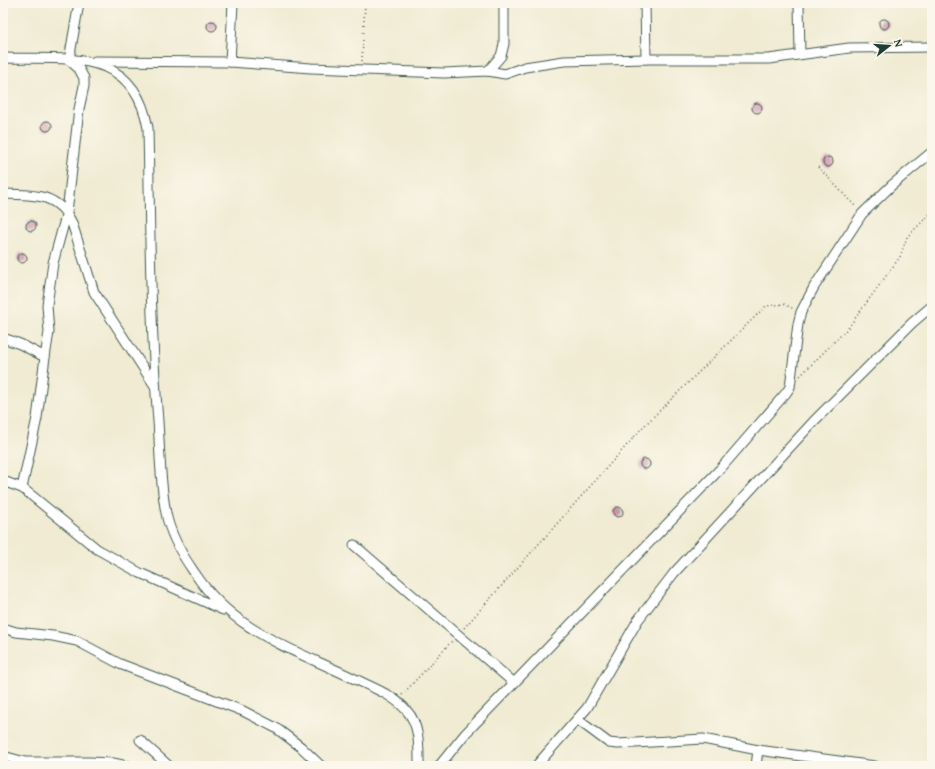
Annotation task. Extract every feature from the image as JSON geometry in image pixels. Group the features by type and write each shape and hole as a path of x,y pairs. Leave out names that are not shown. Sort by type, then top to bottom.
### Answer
{"street":[{"path":"69,60 79,3"},
{"path":"230,62 233,3"},
{"path":"488,71 500,56 504,44 504,3"},
{"path":"645,3 646,59"},
{"path":"799,3 800,54"},
{"path":"3,58 88,61 230,62 311,68 444,73 488,71 505,74 525,67 564,61 769,59 848,48 932,47"},
{"path":"22,488 37,418 49,332 47,305 53,262 67,212 79,109 84,86 84,78 79,69 69,60"},
{"path":"88,61 111,69 122,76 139,98 146,115 148,128 155,386 166,514 185,558 205,589 226,612"},
{"path":"439,766 465,734 514,682 722,466 790,387 798,324 801,312 814,287 862,214 892,185 931,156"},
{"path":"3,194 48,198 56,202 67,212 72,222 94,292 155,386"},
{"path":"536,766 578,720 598,692 634,625 674,573 814,421 912,323 932,306"},
{"path":"3,338 20,344 45,357"},
{"path":"3,481 22,488 97,549 140,573 226,612 275,643 348,676 397,701 408,711 413,722 419,743 419,766"},
{"path":"354,545 514,682"},
{"path":"3,628 16,632 52,636 77,641 120,664 243,711 276,728 301,747 321,766"},
{"path":"578,720 609,743 618,744 703,739 758,750 875,766"},
{"path":"140,740 169,766"},
{"path":"756,766 758,750"},
{"path":"3,756 25,762 89,762 113,763 127,766"}],"path":[{"path":"362,69 365,3"},
{"path":"818,166 862,214"},
{"path":"790,387 848,328 900,256 907,237 932,212"},
{"path":"397,701 458,635 643,427 766,306 784,304 801,312"}],"building":[{"path":"882,19 886,19 888,20 888,28 882,29 879,26 879,22"},
{"path":"210,21 214,21 216,22 216,30 210,31 207,28 207,24"},
{"path":"755,103 759,103 761,104 761,112 755,113 752,110 752,106"},
{"path":"45,121 49,121 51,122 51,130 45,131 42,128 42,124"},
{"path":"826,157 830,157 832,158 832,166 826,167 823,164 823,160"},
{"path":"29,221 33,221 35,222 35,230 29,231 26,228 26,224"},
{"path":"20,253 24,253 26,254 26,262 20,263 17,260 17,256"},
{"path":"643,459 647,459 649,460 649,468 643,469 640,466 640,462"},
{"path":"616,507 620,507 622,508 622,516 616,517 613,514 613,510"}]}
